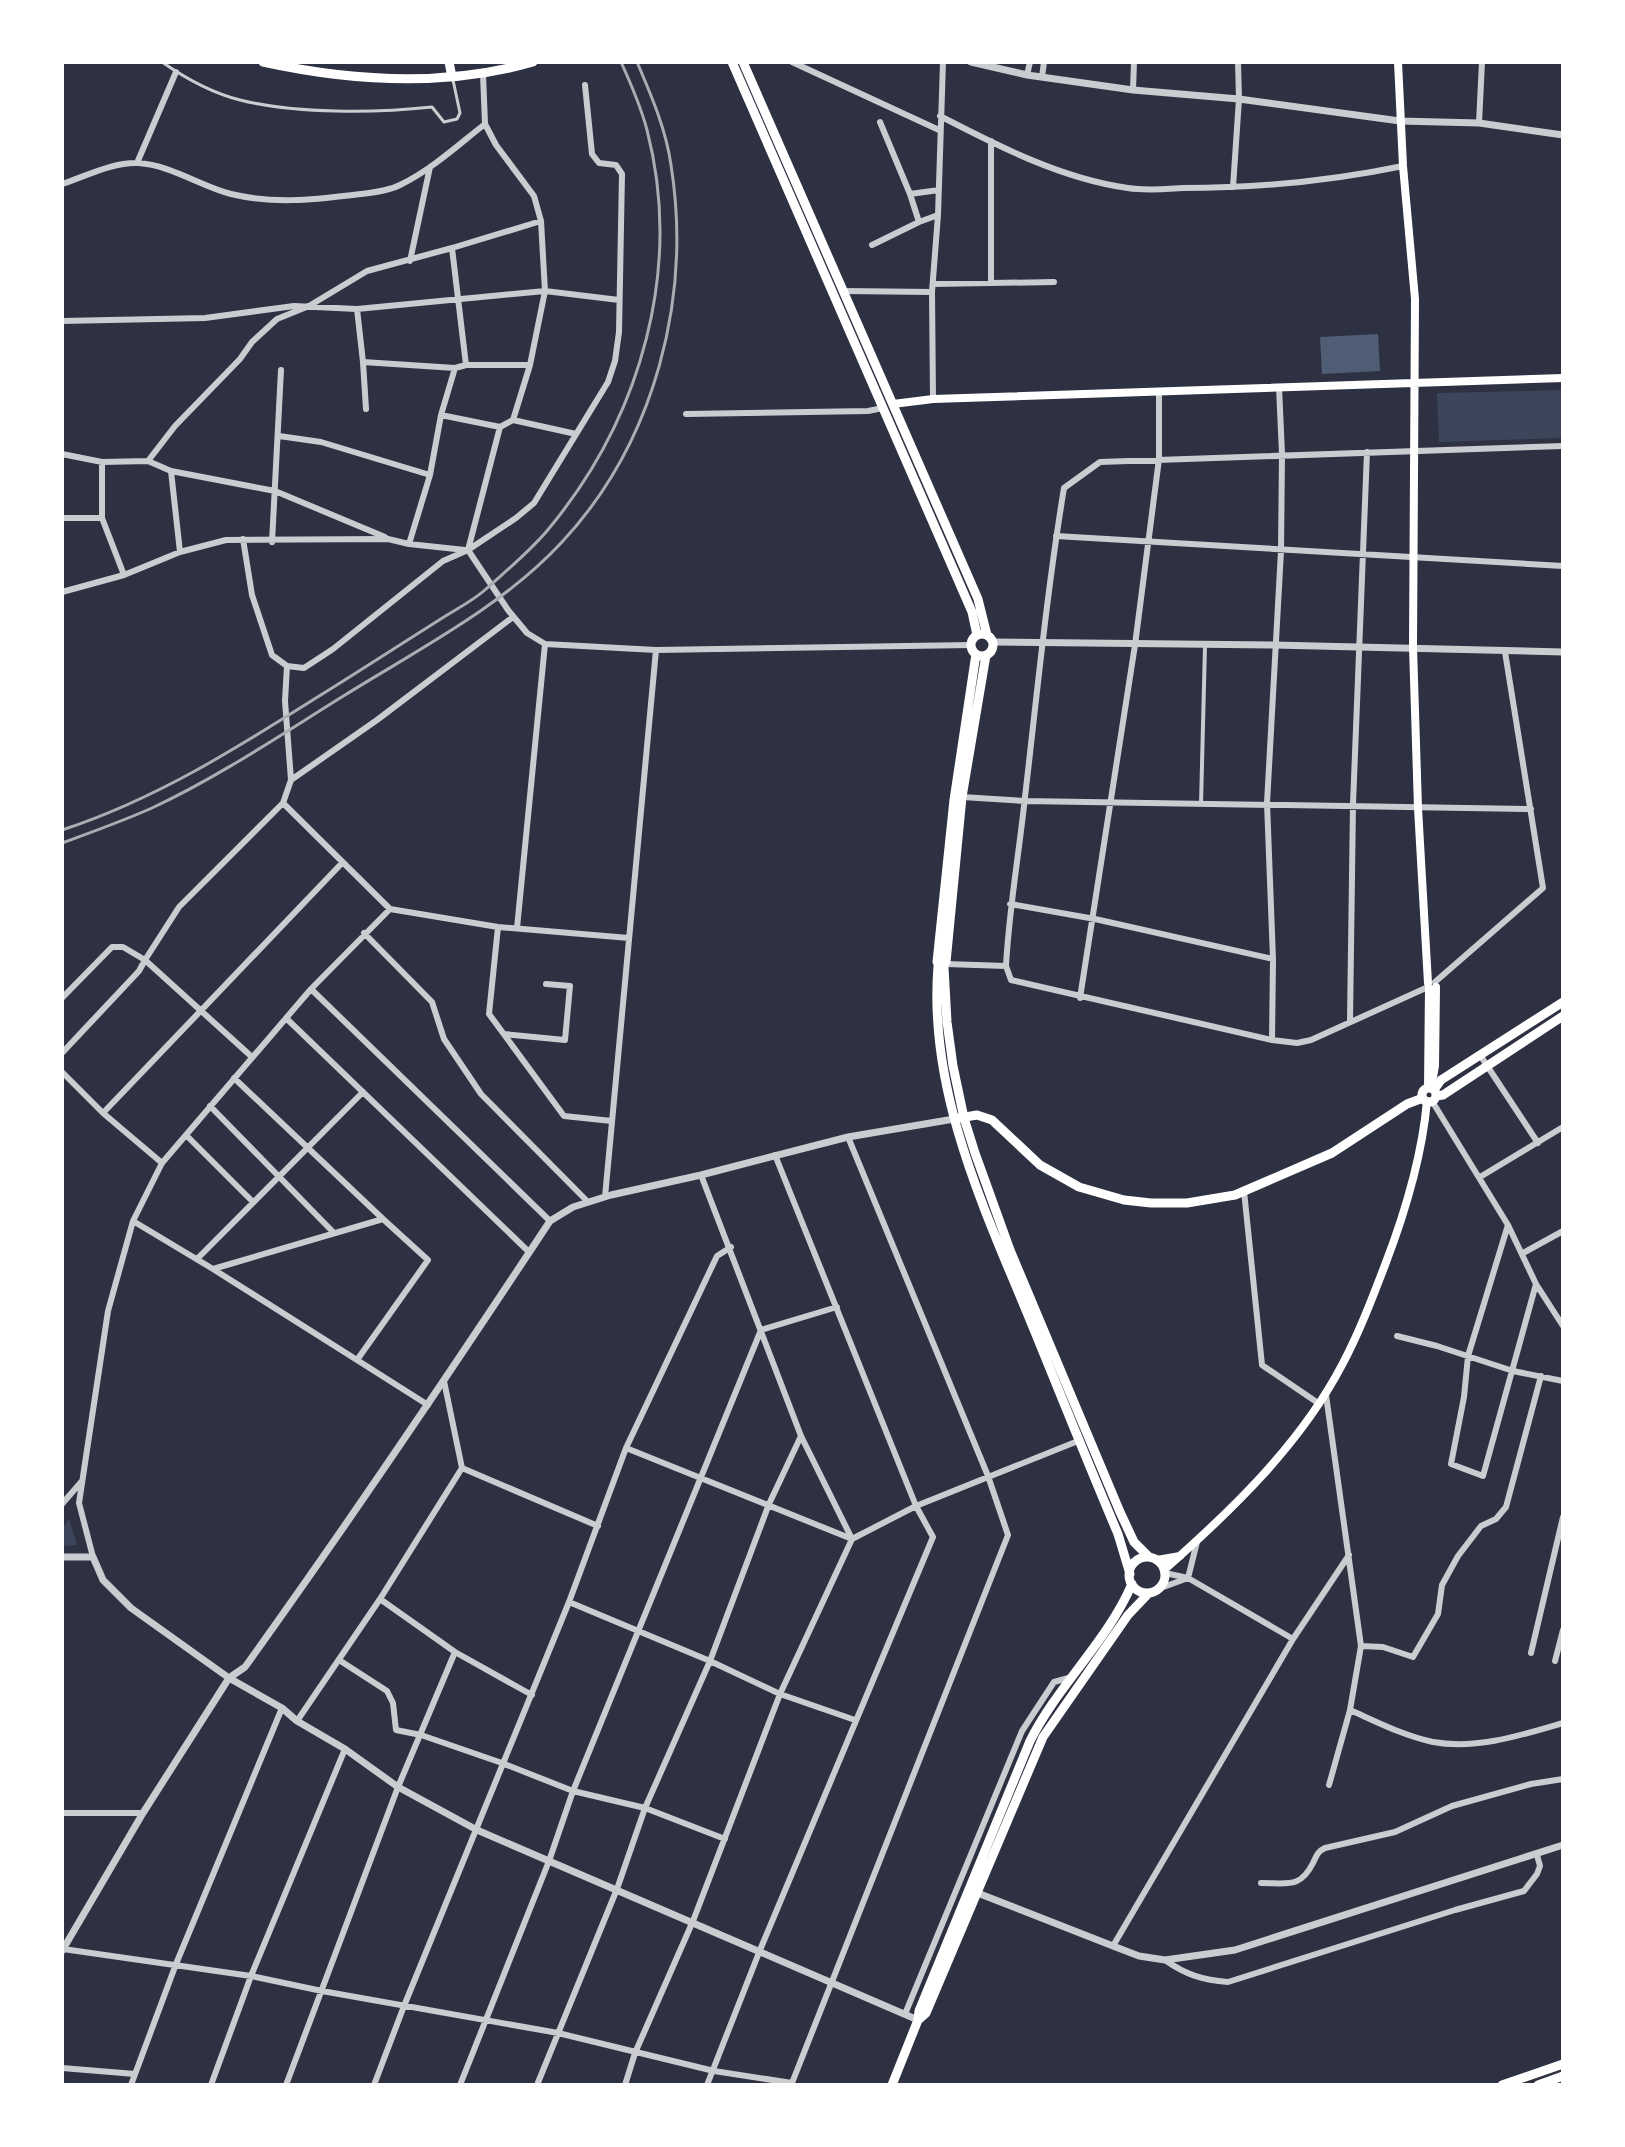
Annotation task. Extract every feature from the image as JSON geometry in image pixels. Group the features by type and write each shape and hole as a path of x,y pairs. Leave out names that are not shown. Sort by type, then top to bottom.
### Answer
{"main road":[{"path":"263,62 331,74 382,77 452,77 533,62"},
{"path":"449,62 452,77"},
{"path":"732,62 888,406"},
{"path":"743,62 843,291 972,612 992,650 978,651"},
{"path":"969,1890 1043,1737 1128,1615 1163,1582 1164,1572 1275,1460 1325,1394 1356,1336 1394,1241 1414,1175 1435,1066 1418,808 1413,647 1415,299 1403,166 1398,62"},
{"path":"888,406 933,399 1563,378"},
{"path":"986,637 978,651 954,800 942,964 959,1118 978,1193 1118,1534 1132,1584 1139,1591 1153,1591"},
{"path":"942,964 978,651"},
{"path":"1430,1095 1441,1080 1563,1002"},
{"path":"959,1118 977,1115 992,1120 1040,1165 1079,1187 1137,1202 1171,1204 1204,1201 1244,1191 1332,1153 1407,1104 1430,1095 1443,1095 1563,1016"},
{"path":"959,1118 1010,1250 1127,1528 1138,1547 1164,1572"},
{"path":"1130,1574 1136,1561 1181,1556"},
{"path":"892,2085 919,2011 1030,1741 1115,1618 1132,1584"},
{"path":"1502,2085 1563,2064"},
{"path":"1538,2085 1563,2076"}],"street":[{"path":"792,62 939,130"},
{"path":"933,399 933,288 943,62"},
{"path":"971,62 1027,75 1133,90 1239,99 1400,121 1479,123 1563,135"},
{"path":"1027,75 1030,62"},
{"path":"1042,77 1044,62"},
{"path":"1133,90 1134,62"},
{"path":"1233,187 1239,99 1238,62"},
{"path":"1479,123 1482,62"},
{"path":"488,70 485,124 496,145 534,196 541,221 545,291 530,365 513,420"},
{"path":"137,163 176,72"},
{"path":"243,539 252,595 272,655 287,666 304,668 333,649 443,561 468,550 534,503 608,382 619,332 622,174 616,165 599,163 592,154 585,85"},
{"path":"940,116 1072,175 1131,189 1233,187 1307,181 1403,166"},
{"path":"880,122 919,222"},
{"path":"62,184 115,166 137,163 228,193 265,200 287,201 388,189 399,186 430,166 485,124"},
{"path":"991,141 991,283"},
{"path":"410,261 430,166"},
{"path":"910,194 939,190"},
{"path":"872,245 938,215"},
{"path":"148,461 175,426 277,319 309,306 367,271 541,221"},
{"path":"452,248 466,365"},
{"path":"843,291 1054,282"},
{"path":"62,321 205,318 309,306 357,309 545,291 619,300"},
{"path":"357,309 366,409"},
{"path":"363,362 455,368 466,365 530,365"},
{"path":"409,544 430,475 441,415 455,368"},
{"path":"272,542 281,370"},
{"path":"1272,1040 1273,959 1267,803 1281,551 1279,387"},
{"path":"1080,998 1095,919 1135,645 1159,459 1159,392"},
{"path":"686,414 868,411 888,406"},
{"path":"441,415 500,427 513,420 576,434"},
{"path":"500,427 468,550 510,614 527,633 545,644 656,650 978,651"},
{"path":"279,436 321,442 430,475"},
{"path":"1505,652 1543,888 1431,986 1311,1040 1297,1043 1080,998 1011,980 1006,966 1010,904 1064,488 1100,462 1563,446"},
{"path":"1350,1021 1353,804 1367,452"},
{"path":"62,454 102,462 148,461 171,471 275,491 388,539 468,550"},
{"path":"102,462 102,518 124,575"},
{"path":"171,471 180,552"},
{"path":"62,518 102,518"},
{"path":"1056,536 1563,566"},
{"path":"62,592 124,575 180,552 226,540 388,539"},
{"path":"291,780 377,720 510,614"},
{"path":"986,637 1135,645 1205,643 1563,652"},
{"path":"1201,804 1205,643"},
{"path":"517,928 545,644"},
{"path":"605,1197 656,650"},
{"path":"62,1053 139,971 179,907 283,803 291,780 285,701 287,666"},
{"path":"962,797 1025,801 1531,809"},
{"path":"283,803 390,909 498,927 629,938"},
{"path":"103,1113 342,863"},
{"path":"1010,904 1095,919 1273,959"},
{"path":"390,909 311,989 162,1163 133,1221 108,1311 79,1503 93,1557 103,1580 131,1608 229,1678 282,1708 398,1787 477,1830 918,2020"},
{"path":"498,927 489,1014 564,1116 612,1121"},
{"path":"364,933 432,1002 444,1039 481,1094 588,1202"},
{"path":"62,998 112,947 123,947 145,960 252,1057"},
{"path":"942,964 1006,966"},
{"path":"504,1034 565,1040 570,986 546,984"},
{"path":"311,989 550,1221"},
{"path":"286,1018 529,1252"},
{"path":"1480,1055 1538,1143"},
{"path":"62,1072 103,1113 162,1163"},
{"path":"234,1078 428,1260 357,1360"},
{"path":"198,1258 363,1092"},
{"path":"1430,1095 1508,1225 1536,1284 1563,1326"},
{"path":"210,1106 334,1233"},
{"path":"848,1137 988,1476 1008,1535 792,2083 714,2071 487,2019 64,1946 143,1813 229,1678 245,1667 428,1405 550,1221 573,1207 605,1197 848,1137 959,1118"},
{"path":"1480,1177 1563,1127"},
{"path":"186,1135 253,1202"},
{"path":"707,2085 760,1950 933,1537 916,1506 775,1155"},
{"path":"701,1175 801,1436 852,1539"},
{"path":"1244,1191 1262,1365 1318,1403"},
{"path":"213,1269 383,1219"},
{"path":"133,1221 198,1258 428,1405"},
{"path":"1508,1225 1468,1356 1464,1397 1451,1464 1483,1476 1536,1284"},
{"path":"1523,1253 1563,1231"},
{"path":"374,2085 569,1602 626,1448 717,1256 731,1247"},
{"path":"761,1330 837,1307"},
{"path":"460,2085 549,1861 573,1791 761,1330"},
{"path":"1397,1336 1513,1371 1563,1381"},
{"path":"1361,1646 1383,1647 1413,1657 1438,1614 1442,1585 1458,1556 1481,1526 1496,1519 1506,1507 1541,1376"},
{"path":"297,1721 380,1599 462,1468 444,1381"},
{"path":"1325,1394 1361,1646 1350,1710 1329,1785"},
{"path":"537,2085 617,1889 645,1808 710,1661 769,1504 801,1436"},
{"path":"625,2085 635,2053 693,1921 780,1694 852,1539 916,1506 1078,1441"},
{"path":"626,1448 852,1539"},
{"path":"462,1468 598,1526"},
{"path":"62,1504 82,1481"},
{"path":"1531,1653 1563,1517"},
{"path":"1188,1578 1197,1542"},
{"path":"1113,1946 1293,1639 1349,1555"},
{"path":"62,1557 93,1557"},
{"path":"1164,1572 1188,1578 1293,1639"},
{"path":"1153,1591 1188,1578"},
{"path":"380,1599 455,1652 532,1695"},
{"path":"569,1602 780,1694 855,1720"},
{"path":"1555,1661 1563,1630"},
{"path":"286,2085 398,1787 455,1652"},
{"path":"339,1660 387,1691 393,1703 396,1730 421,1735 573,1791 645,1808 725,1839"},
{"path":"131,2085 176,1964 282,1708"},
{"path":"1350,1710 1396,1731 1432,1742 1463,1745 1563,1723"},
{"path":"211,2085 251,1976 345,1749"},
{"path":"1261,1883 1295,1884 1303,1880 1317,1852 1325,1848 1395,1832 1452,1806 1531,1784 1563,1779"},
{"path":"62,1813 143,1813"},
{"path":"905,2014 969,1890 1139,1956 1165,1960 1235,1950 1563,1845"},
{"path":"1165,1960 1188,1975 1228,1982 1524,1891 1540,1866 1537,1855"},
{"path":"62,2068 135,2074"}],"lane":[{"path":"162,62 176,72 237,99 267,105 388,112 432,107 444,122 457,119 460,113 452,77"}],"shaded area":[{"path":"1378,334 1380,371 1322,374 1320,337"},
{"path":"1563,390 1563,438 1439,442 1437,393"},
{"path":"69,1518 77,1545 62,1546 62,1529"}],"railway":[{"path":"62,830 164,787 261,732 475,598 551,526 582,483 609,437 630,389 646,339 656,287 660,235 657,182 645,121 621,62"},
{"path":"62,843 177,796 459,625 539,565 594,503 621,460 643,414 659,366 670,316 676,266 676,215 669,152 637,62"}]}
